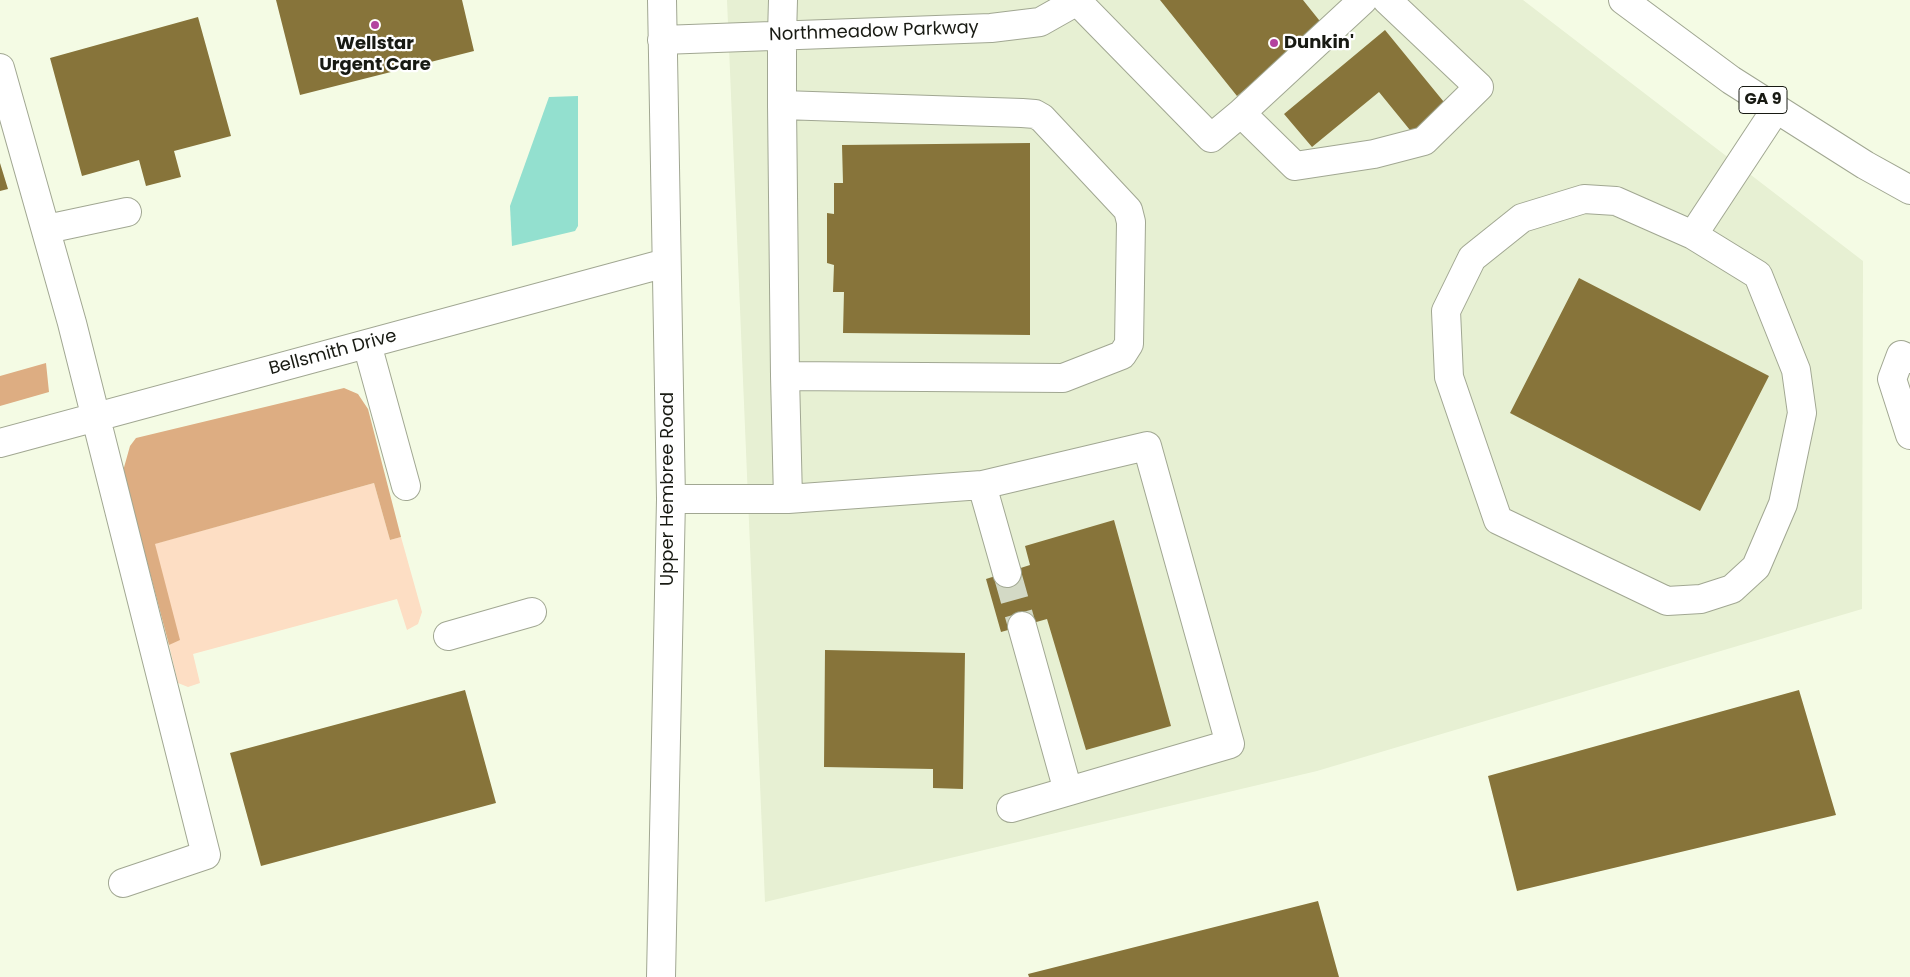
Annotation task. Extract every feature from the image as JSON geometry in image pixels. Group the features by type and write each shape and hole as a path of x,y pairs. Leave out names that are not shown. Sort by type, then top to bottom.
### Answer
{"main road":[{"name":"Upper Hembree Road","path":"661,977 670,499 662,0"},
{"path":"783,0 782,105 788,499"},
{"path":"1078,1 1211,138 1241,113 1363,0"},
{"path":"1241,113 1295,166 1374,154 1424,142 1480,87 1387,0"},
{"name":"GA 9","path":"1623,0 1731,80 1865,166 1910,190"},
{"name":"Northmeadow Parkway","path":"662,40 1000,27 1040,22 1078,1"},
{"path":"0,68 47,229 206,855 123,883"},
{"path":"782,105 1035,114 1042,118 1119,197 1128,210 1131,222 1129,344 1122,355 1063,378 785,376"},
{"path":"1692,235 1776,109"},
{"path":"1584,199 1616,201 1692,235 1758,275 1796,370 1802,413 1783,504 1756,567 1732,589 1701,599 1667,601 1498,520 1449,377 1446,311 1472,258 1522,218 1584,199"},
{"path":"47,229 127,212"},
{"name":"Bellsmith Drive","path":"0,443 666,263"},
{"path":"367,344 406,486"},
{"path":"1910,359 1901,355 1892,379 1910,435"},
{"path":"670,499 788,499 982,486 1147,446 1230,744 1010,808"},
{"path":"982,486 1007,572"},
{"path":"448,636 532,612"},
{"path":"1022,626 1068,791"}],"shaded area":[{"path":"727,0 1523,0 1863,261 1862,609 1317,771 765,902"},
{"path":"46,363 49,392 0,406 0,376"},
{"path":"344,388 358,394 368,409 401,537 390,540 374,483 155,544 180,640 169,645 123,471 130,446 136,438"},
{"path":"374,483 390,540 401,537 422,612 418,624 407,630 397,599 193,654 200,683 188,687 178,683 169,645 179,639 154,544"}],"water":[{"path":"578,96 578,226 575,231 512,246 510,206 549,97"}],"building":[{"name":"Wellstar Urgent Care","path":"276,0 462,0 474,51 300,95"},
{"path":"1160,0 1303,0 1323,25 1237,96"},
{"path":"198,17 231,136 174,151 181,177 146,186 139,160 82,176 50,58"},
{"path":"1385,30 1448,107 1414,135 1379,92 1312,147 1284,114"},
{"path":"1030,143 1030,335 843,333 844,292 833,292 834,265 827,263 827,213 834,214 834,183 843,183 842,145"},
{"path":"0,163 8,189 0,191"},
{"path":"1579,278 1769,376 1700,511 1510,413"},
{"path":"1114,520 1171,726 1086,750 1047,619 1001,632 986,579 1030,565 1025,546"},
{"path":"825,650 965,653 963,789 933,788 933,769 824,767"},
{"path":"465,690 496,803 261,866 230,753"},
{"path":"1799,690 1836,815 1517,891 1488,776"},
{"path":"1318,901 1339,977 1029,977 1028,974"}],"tunnel":[{"path":"1007,573 1022,626"}],"place":[{"name":"Wellstar Urgent Care","path":"375,25"},
{"name":"Dunkin'","path":"1274,43"}]}
